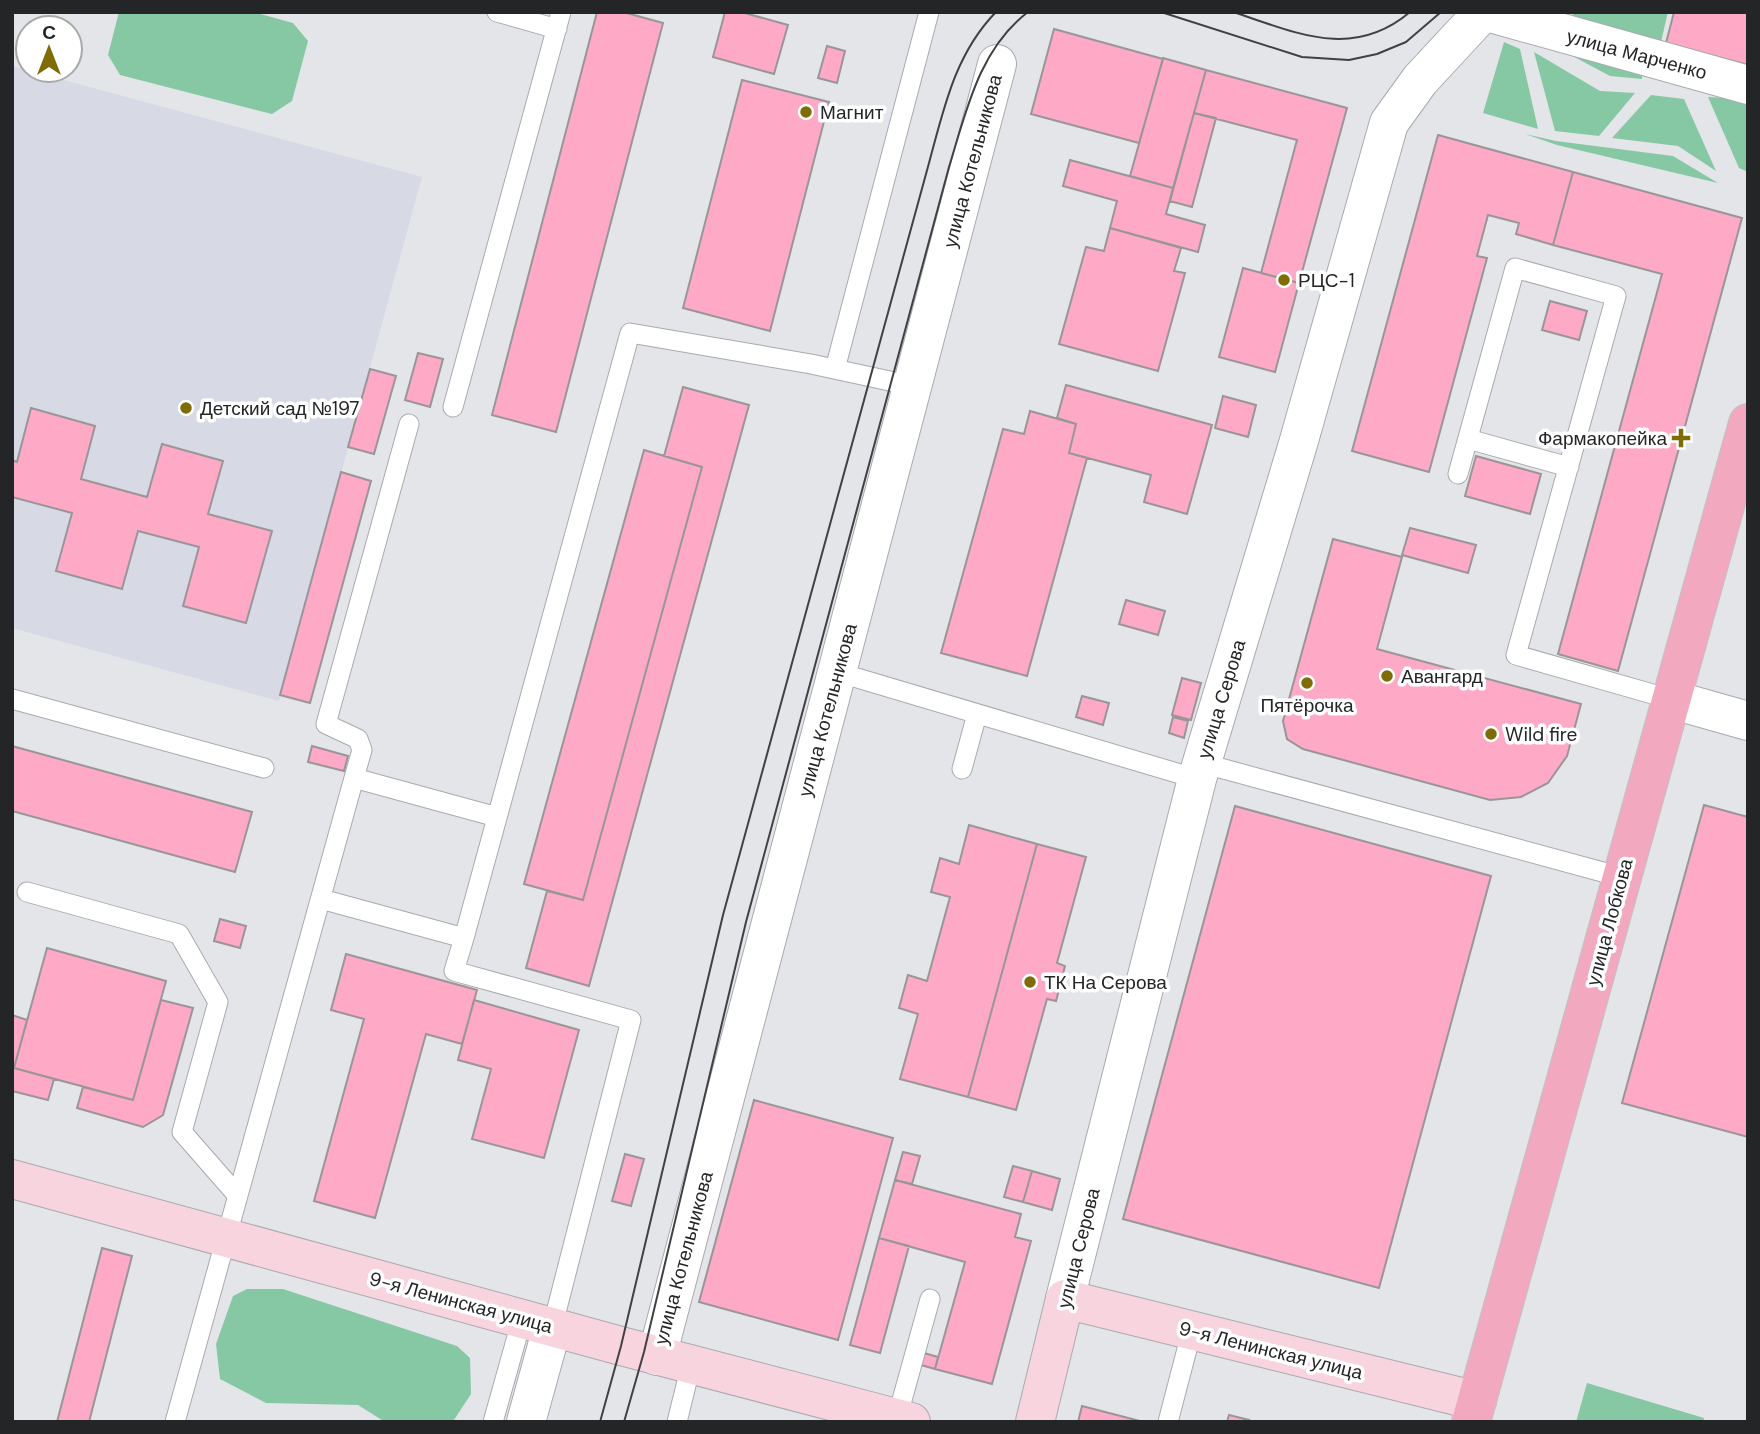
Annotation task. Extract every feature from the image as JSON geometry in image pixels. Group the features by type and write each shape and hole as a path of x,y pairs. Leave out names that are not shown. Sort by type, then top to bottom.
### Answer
{"main road":[{"name":"улица Лобкова","path":"1474,1411 1748,423"}],"street":[{"name":"улица Марченко","path":"1485,12 1748,85"},
{"name":"улица Серова","path":"1035,1422 1199,771 1298,444 1390,123 1420,80 1485,12"},
{"name":"улица Котельникова","path":"674,1360 837,672 998,64"},
{"path":"1670,699 1748,721"},
{"name":"9-я Ленинская улица","path":"12,1179 904,1420"},
{"name":"9-я Ленинская улица","path":"1065,1299 1192,1330 1474,1411"},
{"path":"526,1422 537,1323"}],"lane":[{"path":"453,407 559,20 497,12"},
{"path":"835,369 929,12"},
{"path":"1458,474 1515,268 1616,296 1516,655 1670,699"},
{"path":"493,1422 537,1323 631,1020 454,971 630,333 835,369 913,386"},
{"path":"175,1422 362,750 358,739 326,724 409,424"},
{"path":"1468,439 1569,467"},
{"path":"837,672 977,714 1621,877"},
{"path":"12,699 264,768"},
{"path":"962,769 977,714"},
{"path":"354,778 497,817"},
{"path":"27,892 179,934 218,1002 182,1132 238,1196"},
{"path":"321,899 464,938"},
{"path":"904,1420 930,1299"},
{"path":"1168,1422 1192,1330"},
{"path":"674,1360 677,1422"}],"shaded area":[{"name":"Детский сад №197","path":"12,66 14,84 78,84 422,177 279,701 12,628"}],"green space":[{"path":"119,12 253,12 293,23 308,41 292,101 272,114 120,75 108,55"},
{"path":"1571,12 1668,12 1660,46 1582,27"},
{"path":"1535,36 1643,65 1642,79 1610,76"},
{"path":"1504,42 1520,49 1538,129 1483,113"},
{"path":"1534,52 1600,91 1635,93 1599,136 1555,131"},
{"path":"1651,95 1684,99 1716,171 1678,146 1612,138"},
{"path":"1708,97 1748,99 1748,172 1739,168"},
{"path":"1525,134 1556,141 1673,156 1718,183 1557,145"},
{"path":"247,1289 283,1289 457,1346 470,1358 471,1394 454,1420 385,1422 358,1405 266,1403 220,1379 216,1344 233,1296"},
{"path":"1587,1383 1704,1418 1703,1422 1576,1422"}],"building":[{"path":"597,12 623,12 663,23 556,432 492,415"},
{"path":"725,12 741,12 788,25 774,74 713,57"},
{"path":"1674,12 1748,12 1748,65 1666,43"},
{"path":"1054,29 1163,59 1139,143 1031,114"},
{"path":"827,46 845,51 837,83 818,78"},
{"path":"1163,58 1206,70 1173,188 1130,176"},
{"path":"1206,70 1347,108 1299,283 1261,273 1297,140 1194,113"},
{"path":"742,80 829,102 770,331 683,308"},
{"path":"1194,113 1216,118 1192,207 1170,201"},
{"path":"1438,135 1573,172 1553,245 1516,234 1519,223 1488,215 1477,256 1487,258 1429,472 1352,451"},
{"path":"1070,160 1173,188 1166,214 1205,225 1198,252 1110,228 1117,201 1063,186"},
{"path":"1573,172 1742,218 1618,671 1558,654 1662,274 1553,245"},
{"path":"1110,228 1181,248 1174,271 1185,273 1158,371 1059,344 1086,247 1104,251"},
{"path":"1243,268 1299,283 1275,372 1219,357"},
{"path":"1550,301 1587,311 1579,340 1542,330"},
{"path":"418,353 443,359 430,407 405,400"},
{"path":"370,369 396,376 374,454 348,447"},
{"path":"1066,385 1212,425 1187,514 1144,502 1151,475 1069,453 1076,424 1057,418"},
{"path":"683,387 749,405 589,986 526,968 547,891 583,900 702,467 664,456"},
{"path":"1223,396 1256,405 1248,437 1215,428"},
{"path":"31,408 95,426 81,479 147,497 162,444 223,461 208,514 272,531 246,623 183,606 199,547 138,531 122,589 56,571 72,513 12,497 12,460 17,462"},
{"path":"1030,411 1076,424 1069,453 1087,458 1027,676 941,653 1003,429 1024,434"},
{"path":"644,450 702,467 583,900 524,884"},
{"path":"1476,456 1541,474 1530,514 1465,496"},
{"path":"341,472 371,481 310,703 280,695"},
{"path":"1410,528 1476,545 1468,573 1402,555"},
{"name":"Авангард","path":"1333,539 1402,557 1377,649 1581,704 1567,756 1548,783 1521,797 1490,800 1303,749 1287,739 1283,721"},
{"path":"1126,600 1165,611 1158,635 1119,624"},
{"path":"1182,678 1201,683 1191,720 1172,715"},
{"path":"1082,696 1109,703 1103,725 1076,717"},
{"path":"1173,717 1188,721 1184,738 1169,733"},
{"path":"12,746 252,812 235,872 12,811"},
{"path":"312,746 348,756 344,771 308,762"},
{"path":"1704,805 1748,817 1748,1137 1622,1103"},
{"path":"1235,806 1491,876 1379,1288 1123,1219"},
{"path":"969,825 1037,844 968,1097 900,1079 918,1014 899,1008 908,975 927,981 950,897 931,892 940,858 959,864"},
{"name":"ТК На Серова","path":"1037,844 1086,857 1057,963 1065,966 1056,1001 1047,999 1016,1110 968,1097"},
{"path":"220,919 246,926 240,948 214,941"},
{"path":"47,948 166,981 133,1100 14,1068"},
{"path":"346,954 477,990 462,1044 426,1034 375,1218 314,1201 364,1019 331,1010"},
{"path":"161,1000 193,1008 163,1115 143,1127 77,1108 83,1087 133,1100"},
{"path":"474,1000 579,1030 544,1158 472,1139 491,1069 458,1060"},
{"path":"12,1015 27,1020 14,1068 54,1079 48,1100 12,1091"},
{"path":"754,1100 893,1138 838,1340 699,1302"},
{"path":"903,1152 920,1156 912,1184 895,1180"},
{"path":"625,1154 644,1159 631,1206 612,1201"},
{"path":"1013,1166 1032,1171 1023,1202 1004,1197"},
{"path":"1032,1171 1060,1179 1052,1210 1023,1202"},
{"path":"895,1180 1021,1214 1015,1237 1031,1241 992,1384 935,1369 965,1262 879,1238"},
{"path":"879,1238 909,1246 880,1353 850,1345"},
{"path":"102,1248 132,1256 89,1422 57,1422"},
{"path":"924,1353 938,1357 935,1369 921,1365"},
{"path":"1082,1406 1140,1421 1140,1422 1078,1422"},
{"path":"1229,1415 1249,1420 1227,1422"}],"tram line":[{"path":"600,1422 621,1346 723,915 940,122 953,83 970,46 996,12"},
{"path":"624,1422 644,1352 746,922 949,167 976,83 986,63 997,44 1028,12"},
{"path":"1161,12 1302,57 1349,60 1377,54 1406,42 1441,12"},
{"path":"1233,12 1301,34 1345,39 1388,27 1410,12"}],"place":[{"name":"Магнит","path":"806,112"},
{"name":"РЦС-1","path":"1284,280"},
{"name":"Детский сад №197","path":"186,408"},
{"name":"Фармакопейка","path":"1681,438"},
{"name":"Авангард","path":"1387,676"},
{"name":"Пятёрочка","path":"1307,683"},
{"name":"Wild fire","path":"1491,734"},
{"name":"ТК На Серова","path":"1030,982"}]}
